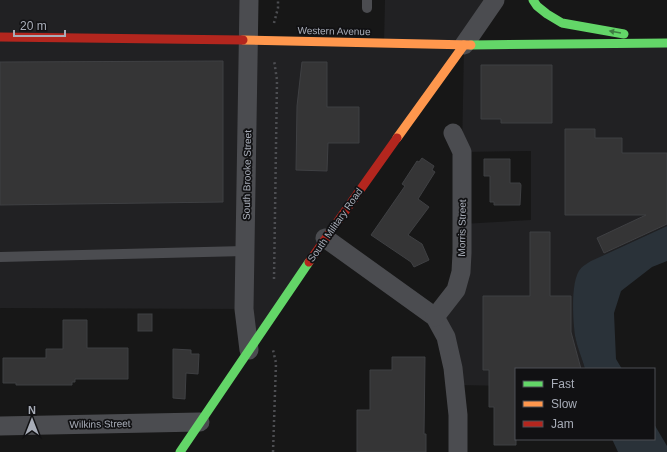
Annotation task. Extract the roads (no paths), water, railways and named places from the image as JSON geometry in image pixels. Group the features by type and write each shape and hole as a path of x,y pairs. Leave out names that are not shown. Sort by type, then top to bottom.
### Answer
{"main road":[{"path":"533,0 546,14 562,23 667,42"},
{"name":"Western Avenue","path":"0,37 464,45 667,42"},
{"name":"South Military Road","path":"180,452 325,238 464,45"}],"street":[{"name":"South Brooke Street","path":"249,0 244,309 249,350"},
{"name":"South Military Road","path":"464,45 495,0"},
{"name":"Morris Street","path":"435,317 456,290 462,253 462,152 453,133"},
{"path":"325,238 435,317 446,337 453,368 457,408 458,452"},
{"name":"Wilkins Street","path":"0,426 200,422"}],"lane":[{"path":"0,257 245,250"}]}
